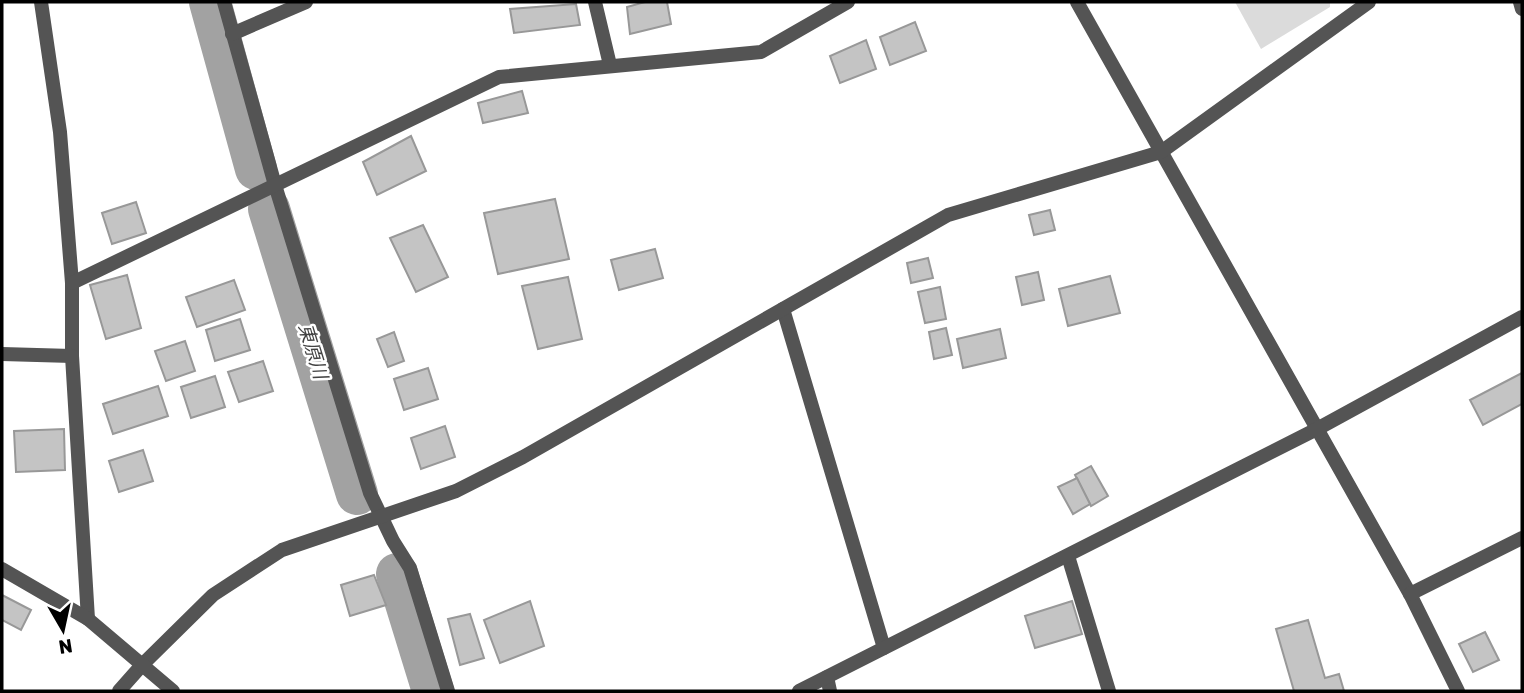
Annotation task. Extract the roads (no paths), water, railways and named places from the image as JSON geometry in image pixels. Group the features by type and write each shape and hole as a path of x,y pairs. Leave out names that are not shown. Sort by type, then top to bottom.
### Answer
{"street":[{"path":"41,2 61,132 72,283 72,356 88,619"},
{"path":"224,2 275,185 370,493 410,568 448,691"},
{"path":"232,34 306,2"},
{"path":"595,2 610,65"},
{"path":"72,283 499,77 761,52 848,2"},
{"path":"1077,2 1410,594 1458,691"},
{"path":"119,691 213,595 282,550 456,491 523,457 948,215 1161,152 1369,2"},
{"path":"1520,2 1522,9"},
{"path":"783,309 884,648"},
{"path":"799,691 829,684 884,648 1317,429 1522,317"},
{"path":"2,354 72,356"},
{"path":"1410,594 1522,538"},
{"path":"1068,556 1109,691"},
{"path":"2,569 88,619 173,691"}],"waterway":[{"name":"東原川","path":"210,2 256,169"},
{"name":"東原川","path":"269,209 357,494"},
{"name":"東原川","path":"397,574 433,691"}]}
